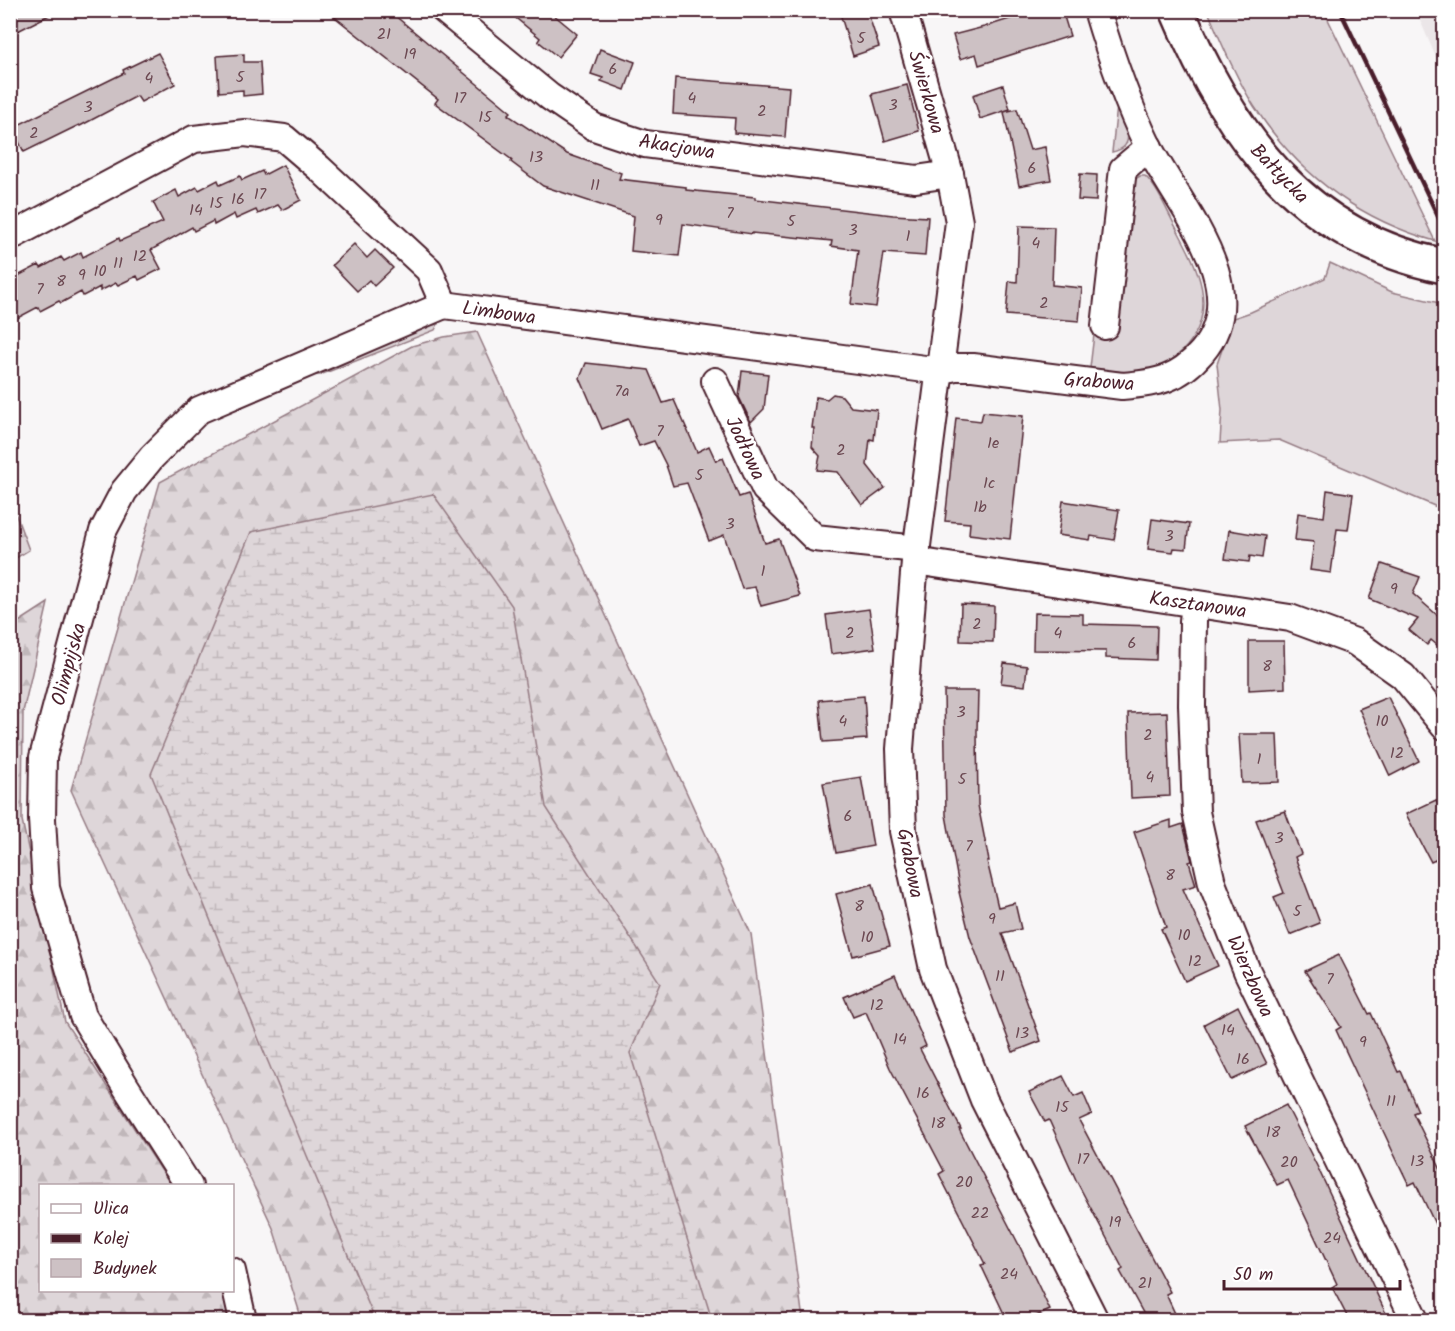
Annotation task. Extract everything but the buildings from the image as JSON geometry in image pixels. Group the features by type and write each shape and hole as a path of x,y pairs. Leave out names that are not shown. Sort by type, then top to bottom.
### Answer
{"main road":[{"name":"Bałtycka","path":"1177,10 1192,43 1231,114 1259,154 1289,187 1321,214 1362,239 1404,256 1444,266"}],"street":[{"name":"Akacjowa","path":"444,10 550,97 594,127 645,144 916,179 950,174"},
{"name":"Świerkowa","path":"903,10 950,174"},
{"name":"Grabowa","path":"940,371 955,367 973,367 1122,386 1146,384 1169,379 1192,364 1210,343 1217,325 1221,302 1217,274 1205,243 1149,147 1116,73 1097,10"},
{"name":"Limbowa","path":"10,237 194,139 245,133 284,138 429,270 444,305 940,371"},
{"path":"1105,326 1123,168 1149,147"},
{"name":"Grabowa","path":"950,174 959,222 916,555 900,749 903,831 933,969 984,1100 1095,1320"},
{"name":"Olimpijska","path":"188,1184 83,1016 46,888 42,819 43,757 103,531 124,491 152,457 199,410 444,305"},
{"name":"Jodłowa","path":"715,381 765,489 815,538 916,555"},
{"name":"Kasztanowa","path":"916,555 1195,604 1290,618 1355,642 1403,676 1444,726"},
{"name":"Wierzbowa","path":"1195,604 1192,705 1196,812 1212,883 1247,971 1415,1320"},
{"path":"234,1280 243,1320"}],"shaded area":[{"path":"1416,11 1444,11 1444,76"}],"green space":[{"path":"1208,11 1324,11 1435,241 1407,232 1355,206 1310,172 1290,152 1271,130 1247,95"},
{"path":"1117,106 1125,126 1127,139 1125,145 1112,152"},
{"path":"1145,176 1155,188 1192,259 1202,288 1201,317 1196,332 1187,346 1175,358 1160,367 1134,372 1090,368 1095,326 1118,328 1135,179"},
{"path":"1330,263 1392,292 1444,304 1444,510 1279,440 1220,443 1222,410 1217,364 1233,318 1325,278"},
{"path":"438,324 435,330 320,375 314,375 312,371 417,328"},
{"path":"477,332 751,934 803,1320 302,1320 273,1228 71,790 160,482 412,346 444,337"},
{"path":"433,494 512,606 546,807 660,983 630,1053 712,1320 375,1320 151,774 251,532"},
{"path":"11,502 29,550 10,561"},
{"path":"48,603 23,712 22,820 65,1022 170,1184 39,1184 39,1292 228,1292 235,1320 11,1320 11,627"}],"railway":[{"path":"1340,10 1444,229"}]}
